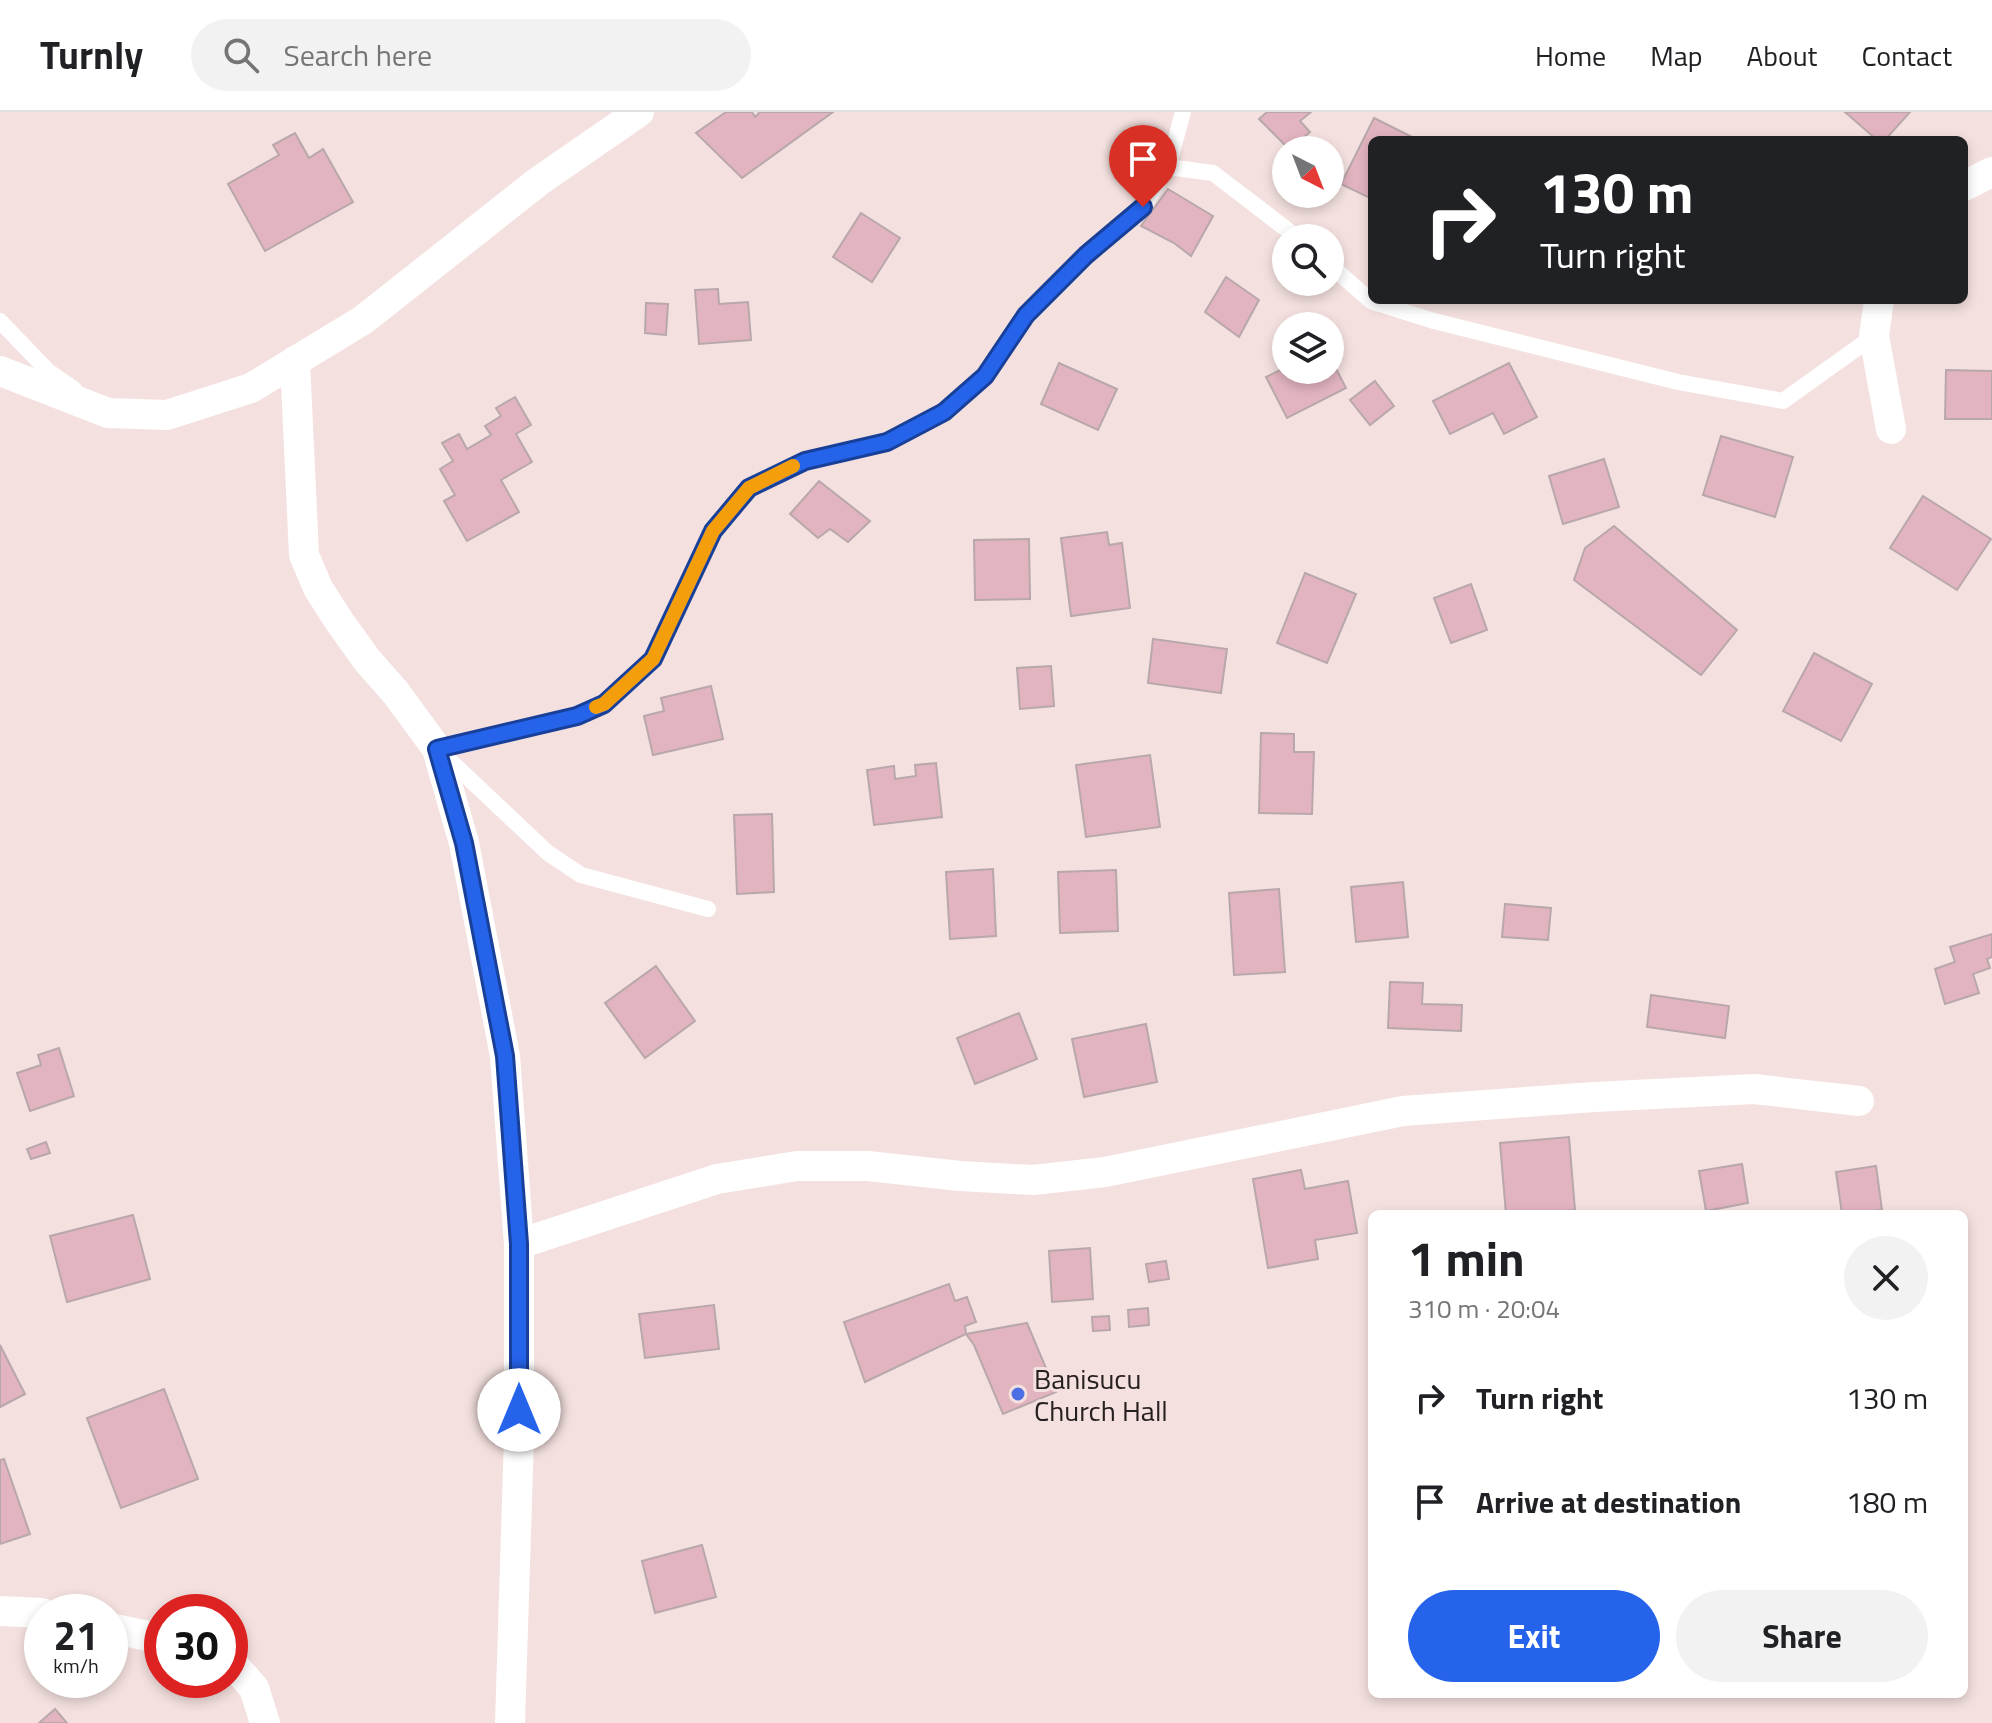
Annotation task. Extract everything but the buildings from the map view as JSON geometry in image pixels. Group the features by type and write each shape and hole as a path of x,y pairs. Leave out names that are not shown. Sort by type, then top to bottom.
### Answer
{"street":[{"path":"0,371 108,413 167,415 251,388 363,320 539,181 639,112"},
{"path":"1968,184 1992,172"},
{"path":"1878,304 1874,336 1891,429"},
{"path":"295,361 304,555 318,588 339,621 437,749 464,843 505,1056 519,1244 519,1438 510,1723"},
{"path":"519,1244 717,1179 797,1166 868,1166 1033,1180 1105,1172 1403,1111 1754,1089 1859,1101"},
{"path":"0,1611 24,1612"},
{"path":"248,1681 254,1688 265,1723"}],"lane":[{"path":"437,749 577,716 604,704 653,659 713,531 749,488 805,461 887,442 944,412 985,376 1026,315 1086,255 1143,207 1168,167 1183,112"},
{"path":"1168,167 1213,173 1280,224"},
{"path":"1344,277 1368,298"},
{"path":"1380,304 1434,321 1678,382 1783,401 1874,336"},
{"path":"0,321 48,371 108,413"},
{"path":"437,749 548,853 581,875 708,909"}],"slow traffic":[{"path":"596,707 604,704 653,659 713,531 749,488 793,466"}],"place":[{"name":"Banisucu Church Hall","path":"1018,1394"}],"route":[{"path":"519,1410 519,1244 505,1056 464,843 437,749 577,716 604,704 653,659 713,531 749,488 805,461 887,442 944,412 985,376 1026,315 1086,255 1143,207"}]}
